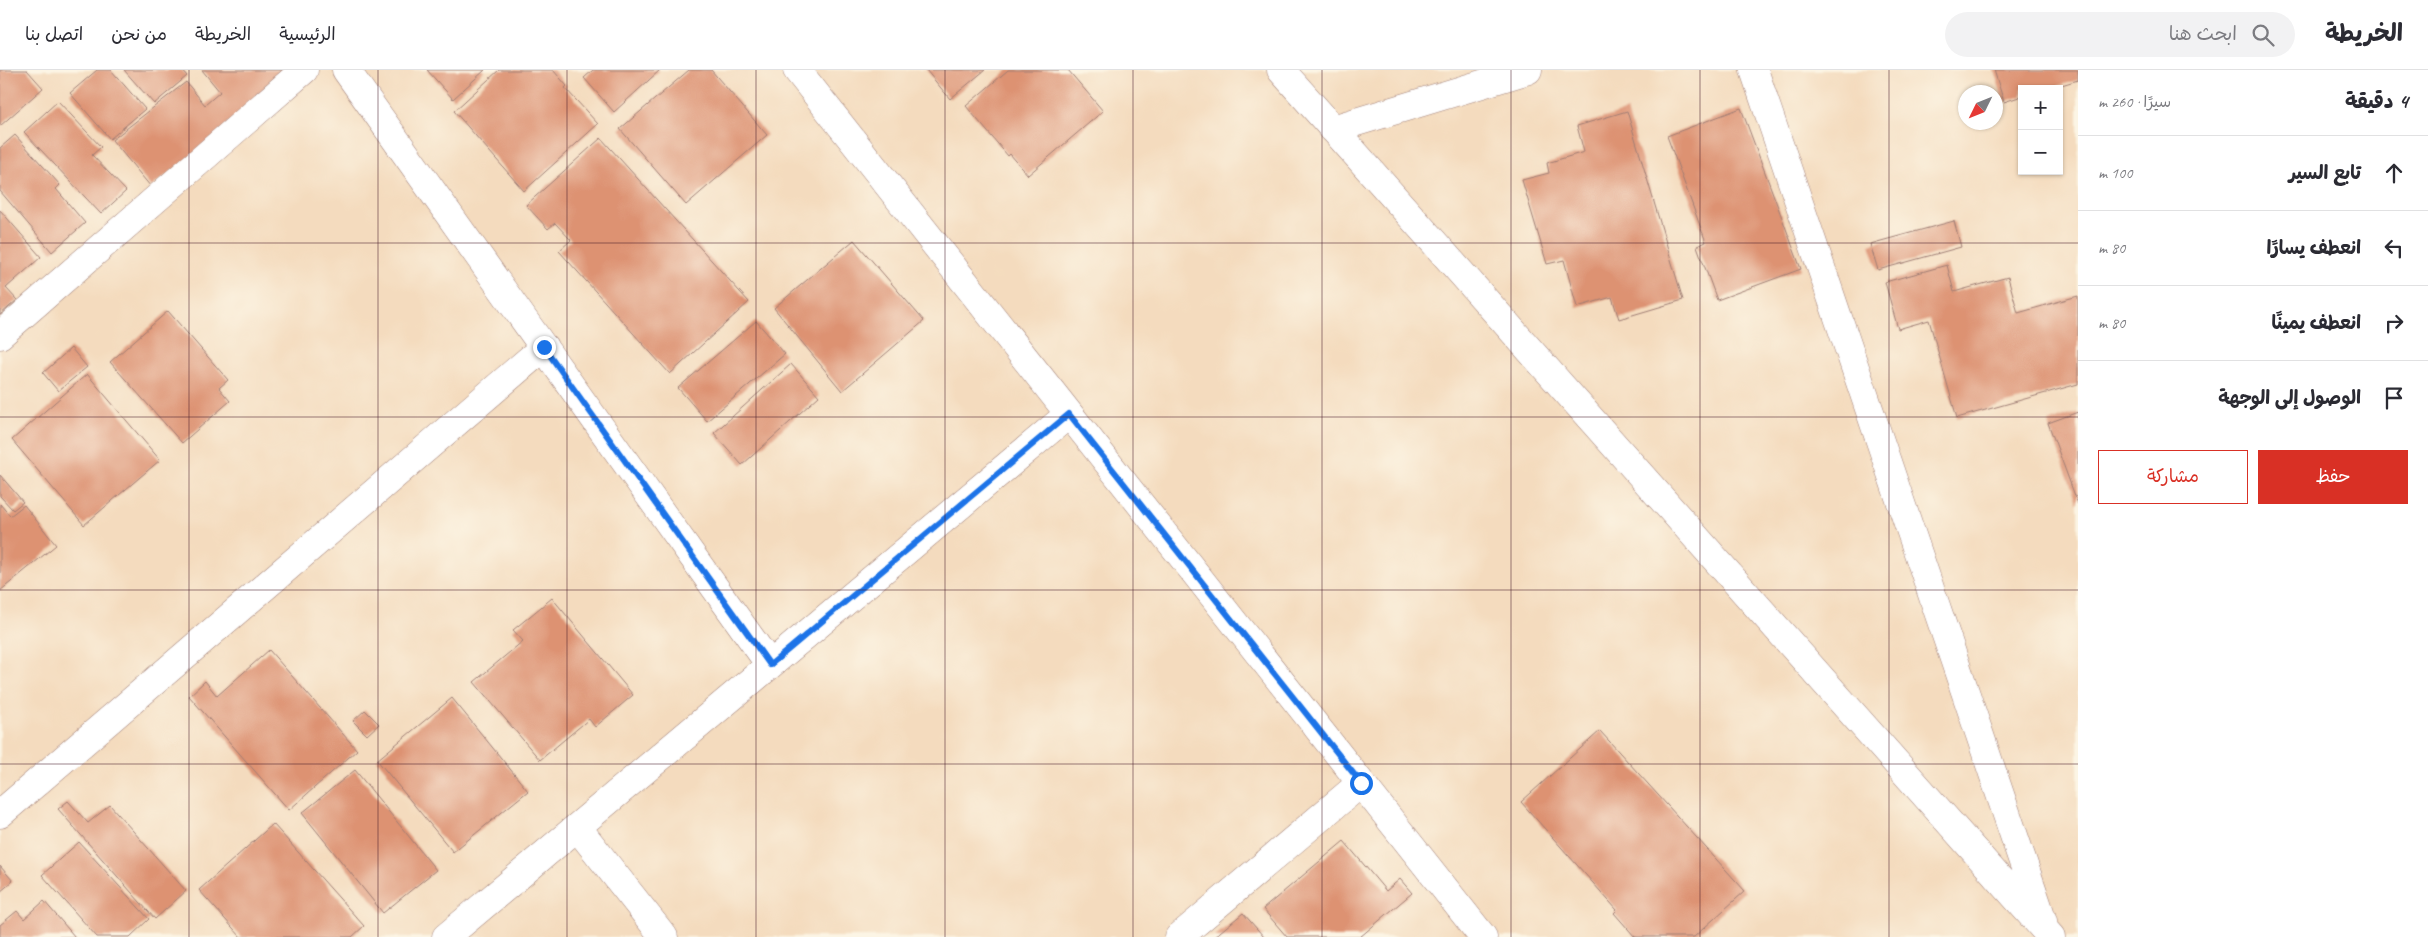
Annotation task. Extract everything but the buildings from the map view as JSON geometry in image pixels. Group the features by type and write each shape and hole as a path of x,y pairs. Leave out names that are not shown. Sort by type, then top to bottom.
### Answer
{"street":[{"path":"0,335 304,70"},
{"path":"346,70 770,665"},
{"path":"797,70 1483,937"},
{"path":"1280,70 2049,934"},
{"path":"1333,129 1528,70"},
{"path":"1754,70 2049,934"},
{"path":"0,814 544,347"},
{"path":"446,937 1069,414"},
{"path":"1180,937 1361,783"},
{"path":"577,827 664,937"}],"route":[{"path":"544,347 770,665 1069,414 1361,783"}]}
